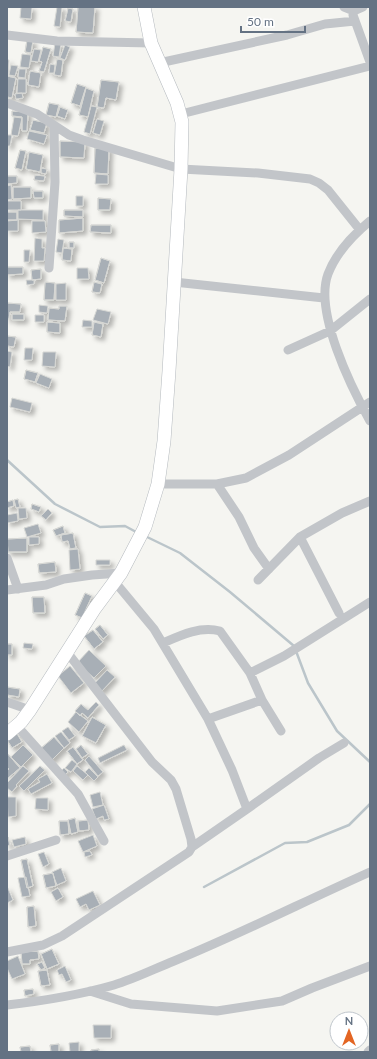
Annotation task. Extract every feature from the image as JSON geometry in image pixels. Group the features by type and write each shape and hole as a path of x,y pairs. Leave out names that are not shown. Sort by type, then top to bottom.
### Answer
{"street":[{"path":"104,841 78,794 12,730 30,710 95,608 118,577 145,527 158,484 164,441 181,169 182,122 151,43 144,7"},
{"path":"344,7 354,11 363,7"},
{"path":"354,11 353,15 370,62"},
{"path":"159,63 287,36 325,24 355,21"},
{"path":"7,35 57,41 151,43"},
{"path":"180,114 370,66"},
{"path":"7,103 37,114 69,135 181,169 258,173 310,180 319,183 328,190 360,230"},
{"path":"49,268 55,182 54,126"},
{"path":"370,221 341,251 328,274 324,298 330,331 355,394 366,405 370,421"},
{"path":"174,282 324,298"},
{"path":"288,350 330,331 370,299"},
{"path":"158,484 217,484 246,478 283,458 366,405"},
{"path":"217,484 239,517 254,548 269,569"},
{"path":"258,580 300,537 342,513 370,501"},
{"path":"300,537 339,613"},
{"path":"7,558 18,589"},
{"path":"7,590 46,585 64,579 92,575 118,577"},
{"path":"118,577 163,643 208,719 232,770 247,810"},
{"path":"250,673 306,643 370,602"},
{"path":"163,643 188,632 211,628 220,631 250,673 262,700 281,731"},
{"path":"67,652 152,762 171,780 178,796 192,847"},
{"path":"208,719 262,700"},
{"path":"7,702 30,710"},
{"path":"7,952 43,945 62,936 189,852 192,847 247,810 319,758 344,743"},
{"path":"7,856 56,840"},
{"path":"7,1005 38,1001 90,991 116,984 215,944 370,872"},
{"path":"90,991 131,1004 217,1011 282,1001 370,966"}],"building":[{"path":"21,7 32,7 31,19 20,18"},
{"path":"57,7 62,7 60,27 54,26"},
{"path":"78,7 95,7 93,33 76,32"},
{"path":"78,7 95,7 93,33 76,32"},
{"path":"68,8 73,9 71,22 65,21"},
{"path":"68,8 73,9 71,22 65,21"},
{"path":"27,40 33,41 31,53 25,52"},
{"path":"27,40 33,41 31,53 25,52"},
{"path":"55,43 61,44 59,57 53,56"},
{"path":"65,45 70,47 65,60 60,58"},
{"path":"43,47 51,49 44,72 39,71 42,62 39,61"},
{"path":"43,47 51,49 44,72 39,71 42,62 39,61"},
{"path":"34,49 41,50 38,62 31,61"},
{"path":"22,54 31,55 29,68 20,67"},
{"path":"57,59 63,60 61,76 54,75"},
{"path":"57,59 63,60 61,76 54,75"},
{"path":"7,60 9,60 8,76 7,76"},
{"path":"50,64 55,65 54,73 49,73"},
{"path":"11,65 18,66 15,76 9,75"},
{"path":"19,69 26,69 25,78 18,77"},
{"path":"30,71 41,73 39,87 28,85"},
{"path":"30,71 41,73 39,87 28,85"},
{"path":"7,76 16,78 12,98 7,97"},
{"path":"7,76 16,78 12,98 7,97"},
{"path":"18,79 26,79 26,93 17,93"},
{"path":"101,80 119,82 116,100 106,98 104,108 97,107"},
{"path":"101,80 119,82 116,100 106,98 104,108 97,107"},
{"path":"77,84 86,87 80,106 71,103"},
{"path":"77,84 86,87 80,106 71,103"},
{"path":"86,88 94,91 88,117 79,115"},
{"path":"86,88 94,91 88,117 79,115"},
{"path":"22,93 23,98 16,99 15,94"},
{"path":"49,103 59,105 56,117 46,115"},
{"path":"49,103 59,105 56,117 46,115"},
{"path":"91,106 97,107 90,134 84,132"},
{"path":"60,107 68,110 65,119 57,116"},
{"path":"60,107 68,110 65,119 57,116"},
{"path":"12,111 28,112 27,131 22,131 22,117 12,116"},
{"path":"12,111 28,112 27,131 22,131 22,117 12,116"},
{"path":"14,117 22,118 18,136 11,135"},
{"path":"97,119 104,121 100,135 93,133"},
{"path":"33,120 47,123 44,133 30,130"},
{"path":"33,120 47,123 44,133 30,130"},
{"path":"29,131 47,135 44,144 27,139"},
{"path":"7,135 12,135 10,146 7,146"},
{"path":"60,141 85,142 84,158 60,157"},
{"path":"60,141 85,142 84,158 60,157"},
{"path":"95,148 109,148 108,174 94,173"},
{"path":"95,148 109,148 108,174 94,173"},
{"path":"20,150 26,151 22,170 15,168"},
{"path":"20,150 26,151 22,170 15,168"},
{"path":"29,152 43,155 40,172 26,169"},
{"path":"29,152 43,155 40,172 26,169"},
{"path":"41,168 47,169 46,174 41,173"},
{"path":"41,168 47,169 46,174 41,173"},
{"path":"96,174 108,175 108,184 95,184"},
{"path":"35,175 45,176 44,181 34,180"},
{"path":"35,175 45,176 44,181 34,180"},
{"path":"7,176 17,176 17,183 7,184"},
{"path":"7,176 17,176 17,183 7,184"},
{"path":"11,185 12,199 7,200 7,186"},
{"path":"13,187 31,187 31,198 13,199"},
{"path":"13,187 31,187 31,198 13,199"},
{"path":"33,191 43,191 43,198 34,198"},
{"path":"33,191 43,191 43,198 34,198"},
{"path":"76,196 83,196 83,206 76,206"},
{"path":"98,198 111,199 110,210 98,210"},
{"path":"98,198 111,199 110,210 98,210"},
{"path":"7,201 21,201 21,210 7,210"},
{"path":"18,210 43,210 43,220 18,219"},
{"path":"64,210 83,210 83,217 64,216"},
{"path":"64,210 83,210 83,217 64,216"},
{"path":"7,212 17,212 17,220 7,220"},
{"path":"7,212 17,212 17,220 7,220"},
{"path":"83,218 83,231 59,233 59,220"},
{"path":"83,218 83,231 59,233 59,220"},
{"path":"18,220 18,231 7,231 7,221"},
{"path":"32,221 45,221 46,232 32,233"},
{"path":"91,225 111,225 111,233 90,232"},
{"path":"91,225 111,225 111,233 90,232"},
{"path":"35,238 42,239 42,248 45,248 44,261 34,261"},
{"path":"58,239 64,240 62,253 56,252"},
{"path":"69,242 74,242 74,248 69,248"},
{"path":"69,242 74,242 74,248 69,248"},
{"path":"63,248 72,249 71,261 62,260"},
{"path":"63,248 72,249 71,261 62,260"},
{"path":"24,250 30,250 29,262 24,262"},
{"path":"101,258 110,261 104,283 95,280"},
{"path":"101,258 110,261 104,283 95,280"},
{"path":"7,267 23,267 23,274 7,275"},
{"path":"7,267 23,267 23,274 7,275"},
{"path":"77,268 88,268 89,279 77,279"},
{"path":"41,269 41,279 32,280 31,270"},
{"path":"41,269 41,279 32,280 31,270"},
{"path":"26,280 34,280 34,284 27,285"},
{"path":"45,282 55,283 54,300 44,300"},
{"path":"45,282 55,283 54,300 44,300"},
{"path":"94,282 102,284 100,293 92,292"},
{"path":"94,282 102,284 100,293 92,292"},
{"path":"66,283 66,300 56,300 56,284"},
{"path":"7,303 21,304 20,312 10,312 9,319 7,319"},
{"path":"7,303 21,304 20,312 10,312 9,319 7,319"},
{"path":"39,305 48,306 47,313 39,312"},
{"path":"59,306 67,306 65,321 48,320 49,308 59,309"},
{"path":"59,306 67,306 65,321 48,320 49,308 59,309"},
{"path":"97,309 111,312 108,324 93,320"},
{"path":"12,314 24,314 24,320 12,320"},
{"path":"12,314 24,314 24,320 12,320"},
{"path":"35,315 44,315 44,322 35,322"},
{"path":"83,320 92,321 92,327 82,327"},
{"path":"47,322 60,323 60,333 47,332"},
{"path":"47,322 60,323 60,333 47,332"},
{"path":"94,322 103,324 101,337 92,335"},
{"path":"94,322 103,324 101,337 92,335"},
{"path":"7,336 16,337 14,347 7,346"},
{"path":"7,336 16,337 14,347 7,346"},
{"path":"25,348 33,348 32,360 24,360"},
{"path":"7,351 12,352 10,367 7,366"},
{"path":"43,352 56,352 55,367 42,366"},
{"path":"26,370 38,373 35,382 24,379"},
{"path":"26,370 38,373 35,382 24,379"},
{"path":"40,374 52,379 49,388 36,383"},
{"path":"12,398 32,403 30,412 10,407"},
{"path":"18,499 20,507 16,508 14,500"},
{"path":"18,499 20,507 16,508 14,500"},
{"path":"13,500 14,506 7,508 7,502"},
{"path":"13,500 14,506 7,508 7,502"},
{"path":"32,504 41,507 39,512 31,509"},
{"path":"32,504 41,507 39,512 31,509"},
{"path":"18,508 26,508 27,518 19,519"},
{"path":"48,509 52,513 46,520 41,516"},
{"path":"48,509 52,513 46,520 41,516"},
{"path":"17,513 18,521 7,523 7,515"},
{"path":"38,524 41,533 27,537 24,528"},
{"path":"63,526 65,533 56,536 53,530"},
{"path":"63,526 65,533 56,536 53,530"},
{"path":"73,533 76,548 70,549 68,541 62,542 61,535"},
{"path":"73,533 76,548 70,549 68,541 62,542 61,535"},
{"path":"29,537 39,537 39,544 29,545"},
{"path":"27,538 27,552 8,552 7,539"},
{"path":"27,538 27,552 8,552 7,539"},
{"path":"78,549 80,569 70,570 69,550"},
{"path":"96,560 110,560 110,565 96,565"},
{"path":"55,562 56,572 39,573 38,564"},
{"path":"55,562 56,572 39,573 38,564"},
{"path":"85,593 92,596 82,618 75,615"},
{"path":"85,593 92,596 82,618 75,615"},
{"path":"32,597 44,597 45,613 33,613"},
{"path":"32,597 44,597 45,613 33,613"},
{"path":"100,625 108,635 103,639 95,629"},
{"path":"100,625 108,635 103,639 95,629"},
{"path":"93,630 103,642 94,649 84,636"},
{"path":"93,630 103,642 94,649 84,636"},
{"path":"24,643 33,644 32,649 23,648"},
{"path":"7,644 12,644 12,655 7,655"},
{"path":"7,644 12,644 12,655 7,655"},
{"path":"89,650 106,666 94,678 77,663"},
{"path":"70,666 84,683 71,693 58,676"},
{"path":"107,670 115,677 101,692 93,685"},
{"path":"7,687 20,689 19,697 7,695"},
{"path":"7,687 20,689 19,697 7,695"},
{"path":"96,702 99,705 88,718 82,713 80,716 75,711 81,704 88,710"},
{"path":"96,702 99,705 88,718 82,713 80,716 75,711 81,704 88,710"},
{"path":"76,712 88,721 79,732 68,722"},
{"path":"92,717 106,725 96,743 82,736"},
{"path":"92,717 106,725 96,743 82,736"},
{"path":"68,727 75,736 69,740 62,731"},
{"path":"15,730 22,742 12,748 7,740 7,735"},
{"path":"15,730 22,742 12,748 7,740 7,735"},
{"path":"61,732 70,743 64,748 55,736"},
{"path":"54,737 64,748 51,761 40,749"},
{"path":"54,737 64,748 51,761 40,749"},
{"path":"23,745 33,755 21,767 11,757"},
{"path":"81,745 88,754 82,758 76,749"},
{"path":"81,745 88,754 82,758 76,749"},
{"path":"124,745 127,750 100,763 98,758"},
{"path":"73,747 83,760 77,764 67,751"},
{"path":"73,747 83,760 77,764 67,751"},
{"path":"7,753 20,768 7,779 7,771 9,769 7,767"},
{"path":"7,753 20,768 7,779 7,771 9,769 7,767"},
{"path":"89,756 103,772 98,776 85,760"},
{"path":"72,760 77,764 71,772 65,768"},
{"path":"23,766 29,771 16,785 17,786 12,792 7,788 7,783"},
{"path":"40,766 45,770 24,791 19,786"},
{"path":"40,766 45,770 24,791 19,786"},
{"path":"77,766 88,775 83,780 73,771"},
{"path":"64,768 68,772 63,777 59,773"},
{"path":"89,768 98,777 94,781 85,772"},
{"path":"47,774 52,783 31,794 28,789 40,782 38,779"},
{"path":"100,792 103,805 93,807 90,795"},
{"path":"7,797 16,797 16,816 8,817"},
{"path":"36,798 48,798 48,810 35,809"},
{"path":"104,805 109,819 104,820 103,816 96,819 92,809"},
{"path":"75,818 78,832 71,834 68,820"},
{"path":"75,818 78,832 71,834 68,820"},
{"path":"88,820 89,830 79,831 78,821"},
{"path":"88,820 89,830 79,831 78,821"},
{"path":"59,821 68,821 69,834 60,835"},
{"path":"59,821 68,821 69,834 60,835"},
{"path":"93,835 97,846 83,852 78,841"},
{"path":"7,837 10,845 7,846"},
{"path":"7,837 10,845 7,846"},
{"path":"25,837 26,844 14,847 12,840"},
{"path":"90,851 92,855 85,857 84,852"},
{"path":"44,852 49,864 43,867 38,854"},
{"path":"27,859 33,886 27,888 21,860"},
{"path":"27,859 33,886 27,888 21,860"},
{"path":"61,868 66,881 57,885 52,872"},
{"path":"53,873 56,886 46,888 43,875"},
{"path":"53,873 56,886 46,888 43,875"},
{"path":"26,877 30,896 22,897 18,878"},
{"path":"7,886 13,900 7,903"},
{"path":"58,888 63,897 56,901 51,892"},
{"path":"93,891 100,905 89,910 86,904 80,907 76,899"},
{"path":"34,906 36,926 28,927 27,907"},
{"path":"34,906 36,926 28,927 27,907"},
{"path":"52,949 59,964 47,969 41,954"},
{"path":"52,949 59,964 47,969 41,954"},
{"path":"38,951 39,959 30,960 30,964 22,964 21,952"},
{"path":"38,951 39,959 30,960 30,964 22,964 21,952"},
{"path":"18,956 25,974 12,979 7,968 7,961"},
{"path":"42,962 45,968 41,970 37,964"},
{"path":"42,962 45,968 41,970 37,964"},
{"path":"65,966 71,980 66,982 62,974 59,975 57,970"},
{"path":"47,970 50,985 41,986 38,971"},
{"path":"47,970 50,985 41,986 38,971"},
{"path":"33,989 34,994 25,996 24,990"},
{"path":"33,989 34,994 25,996 24,990"},
{"path":"93,1025 111,1025 111,1038 94,1038"},
{"path":"79,1042 79,1052 70,1052 69,1043"},
{"path":"59,1044 59,1052 51,1052 50,1045"},
{"path":"59,1044 59,1052 51,1052 50,1045"},
{"path":"30,1046 31,1052 21,1052 20,1047"},
{"path":"30,1046 31,1052 21,1052 20,1047"},
{"path":"99,1049 99,1052 91,1052 91,1050"},
{"path":"99,1049 99,1052 91,1052 91,1050"}],"waterway":[{"path":"7,460 55,504 100,527 125,526 138,533"},
{"path":"145,536 180,553 230,592 294,646"},
{"path":"296,651 308,683 337,731 370,762"},
{"path":"204,887 285,843 307,842 349,825 370,804"}]}
